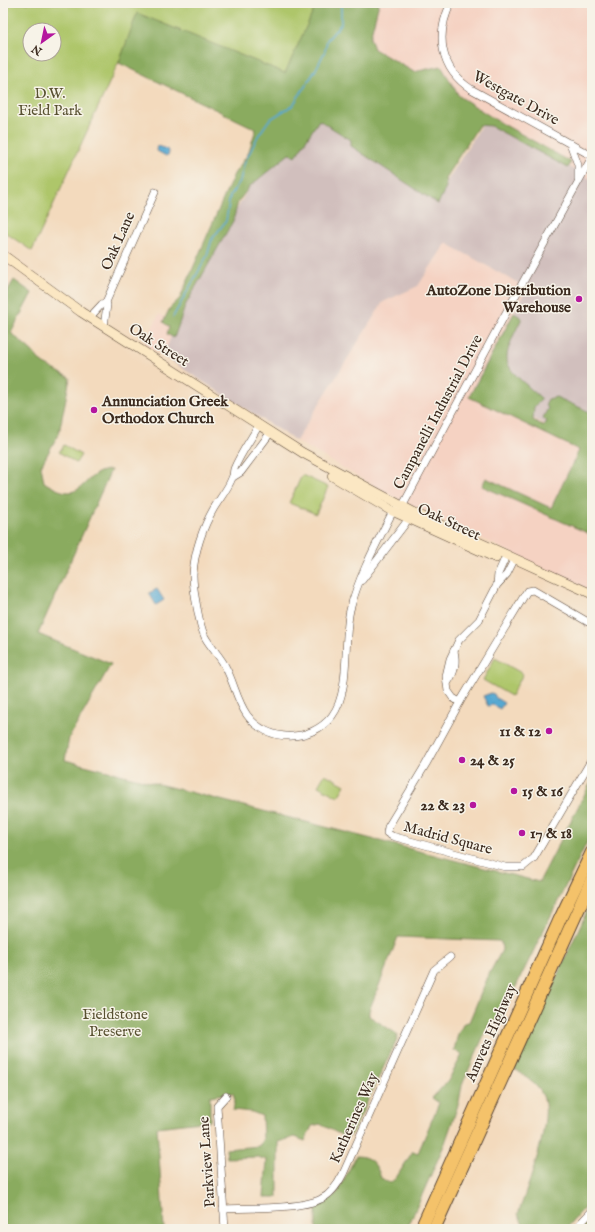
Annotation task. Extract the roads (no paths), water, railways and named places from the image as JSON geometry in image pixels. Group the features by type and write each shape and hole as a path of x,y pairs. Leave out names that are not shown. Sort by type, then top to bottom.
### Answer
{"highway":[{"name":"Amvets Highway","path":"421,1229 557,926 592,852"},
{"name":"Amvets Highway","path":"434,1229 592,878"}],"main road":[{"name":"Oak Street","path":"3,255 40,283 90,317 303,453 509,561 592,600"},
{"name":"Oak Street","path":"303,453 329,474 393,511 509,561 592,594"}],"street":[{"name":"Westgate Drive","path":"451,3 443,24 442,44 446,61 456,77 471,89 592,156"},
{"path":"569,143 574,150 578,165 578,183"},
{"name":"Campanelli Industrial Drive","path":"402,506 592,156"},
{"name":"Oak Lane","path":"90,317 106,302 155,192"},
{"name":"Oak Lane","path":"104,326 107,305 106,302"},
{"path":"234,477 235,467 259,425"},
{"path":"271,432 241,472 234,477 206,524 197,553 194,580 205,637 225,665 241,704 254,722 271,733 283,737 294,737 313,732 332,716 340,696 344,675 350,610 364,568 393,511 402,506 408,518 395,539 360,582"},
{"path":"460,702 450,695 447,670 450,659 459,640 479,620 497,585 498,574 509,561"},
{"name":"Madrid Square","path":"592,622 588,622 533,590 527,591 460,702 426,764 388,827 387,832 392,836 505,867 522,867 534,858 592,759"},
{"name":"Katherines Way","path":"223,1209 306,1204 322,1198 333,1189 343,1174 434,970 450,957"},
{"name":"Parkview Lane","path":"225,1229 217,1106 226,1096"},
{"path":"578,1227 592,1211"}],"water":[{"path":"159,146 168,150 169,154 166,156 157,151 156,148"},
{"path":"157,589 164,600 156,605 149,593"},
{"path":"491,693 504,703 500,709 493,705 488,706 483,696"}],"waterway":[{"path":"173,317 207,256 212,239 226,221 230,196 240,181 244,164 258,136 269,120 293,105 315,71 325,51 327,40 341,24 341,3"}],"place":[{"name":"AutoZone Distribution Warehouse","path":"579,299"},
{"name":"Annunciation Greek Orthodox Church","path":"94,410"},
{"name":"11 & 12","path":"549,731"},
{"name":"24 & 25","path":"462,760"},
{"name":"15 & 16","path":"514,791"},
{"name":"22 & 23","path":"473,805"},
{"name":"17 & 18","path":"522,833"}],"park label":[{"name":"D.W. Field Park","path":"50,102"},
{"name":"Fieldstone Preserve","path":"115,1022"}]}
